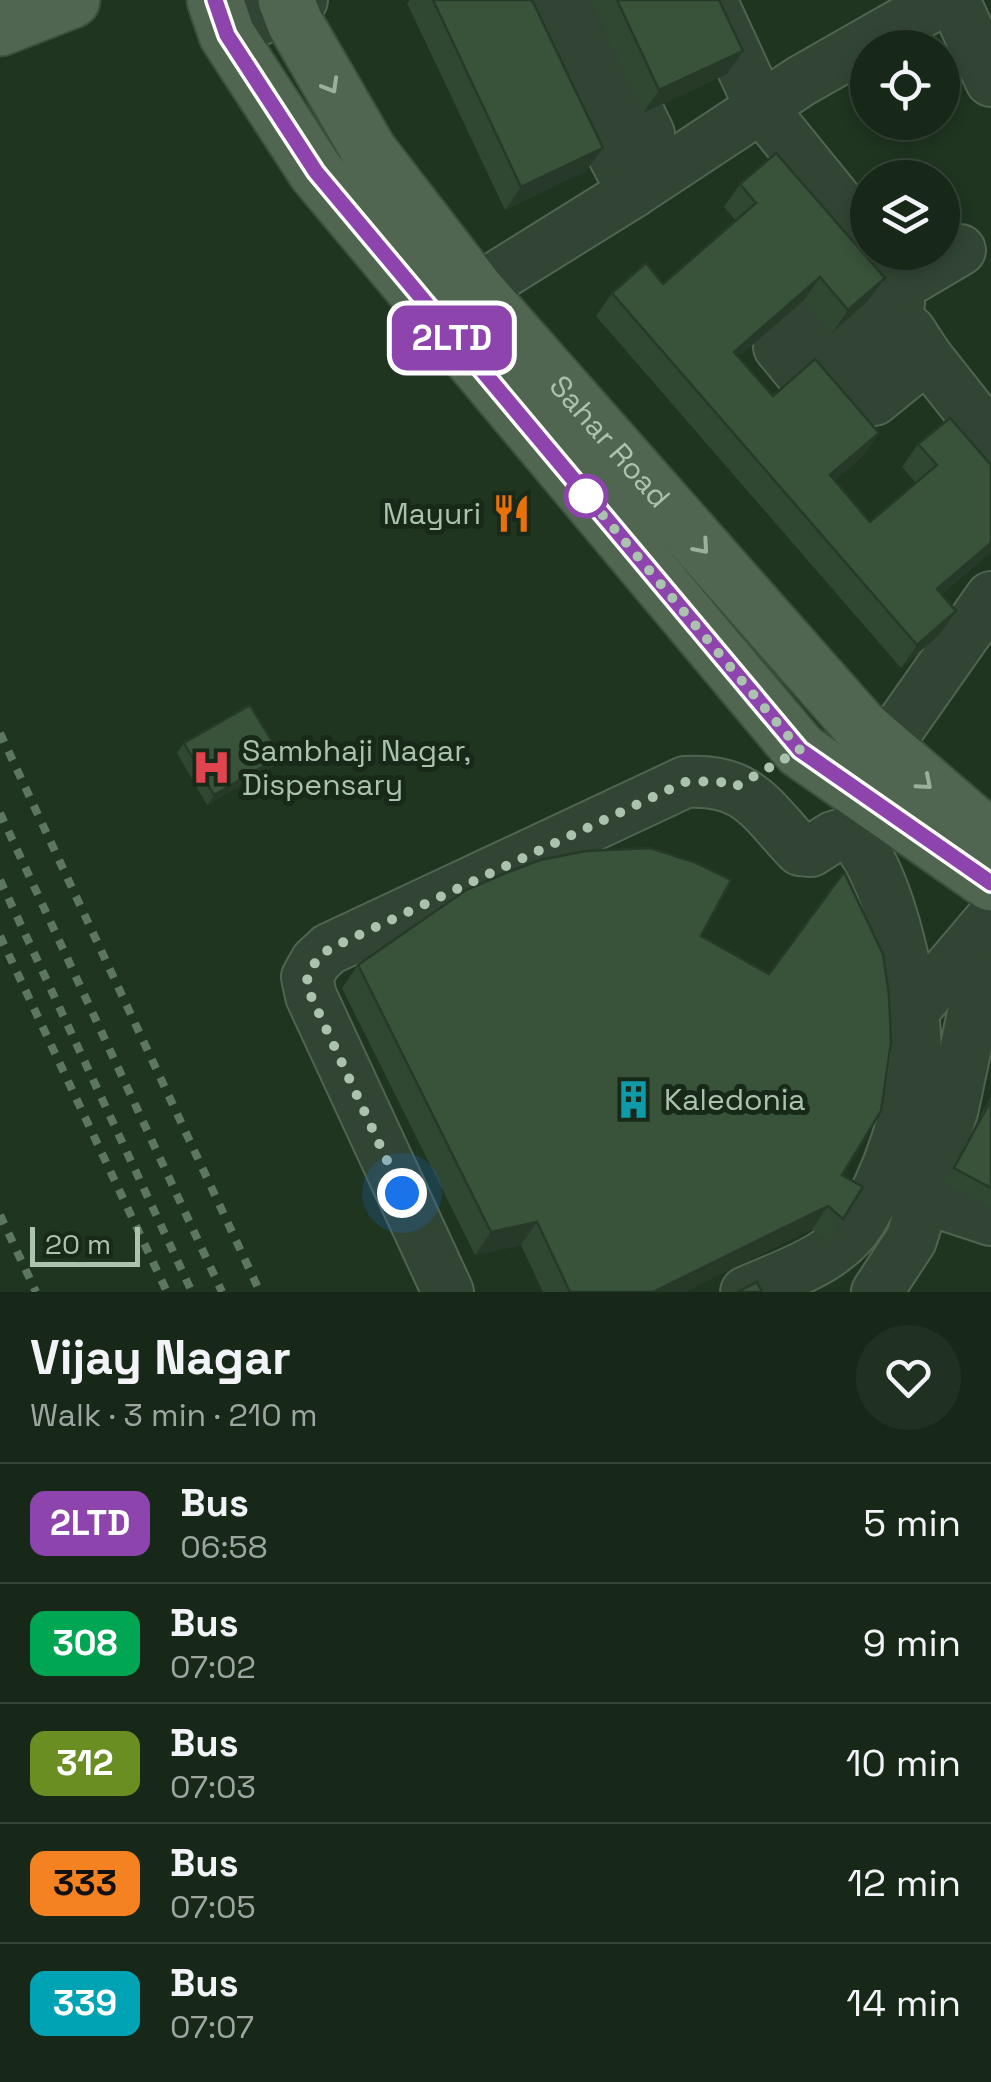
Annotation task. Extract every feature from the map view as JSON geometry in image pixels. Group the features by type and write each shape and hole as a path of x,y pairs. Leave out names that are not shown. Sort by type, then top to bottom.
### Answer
{"main road":[{"path":"0,28 72,0"},
{"name":"Sahar Road","path":"292,2 295,24 455,303 800,750 991,884"},
{"name":"Sahar Road","path":"221,17 316,172 455,303 858,725 991,839"}],"street":[{"path":"532,0 632,192"},
{"path":"584,0 650,134"},
{"path":"711,0 760,106 892,290 991,438"},
{"path":"455,303 760,106 942,0"},
{"path":"954,0 991,80"},
{"path":"221,17 292,2"},
{"path":"554,242 598,250 616,244 735,152 759,148 892,290"},
{"path":"809,318 778,346 803,376 812,379 892,290 926,270"},
{"path":"870,418 892,290"},
{"path":"885,748 991,597"},
{"path":"735,787 800,750"},
{"path":"448,1292 311,996 307,978 316,961 329,949 685,782 718,781 735,787 773,816 800,850 811,851 833,836 846,834 868,853 888,903 914,1010 916,1058 906,1107 891,1156 860,1221 838,1246 818,1259 746,1292"},
{"path":"914,1010 991,919"},
{"path":"877,1292 911,1240 953,1108 975,1004 991,977"},
{"path":"924,1198 991,1220"}],"building":[{"path":"433,0 532,0 603,148 521,187"},
{"path":"617,0 719,0 743,51 659,90"},
{"path":"776,153 850,238 850,270 878,270 885,278 848,310 820,277 734,352 773,396 815,359 879,433 830,475 870,522 937,465 918,444 950,418 991,465 991,543 937,589 956,611 917,645 612,293 646,263 663,284 756,203 740,184"},
{"path":"250,705 281,756 214,795 184,743"},
{"name":"Kaledonia","path":"650,848 694,862 731,880 701,936 769,974 844,872 883,954 891,1043 881,1111 842,1175 863,1187 843,1219 828,1206 653,1292 570,1292 537,1222 491,1232 358,965 466,890 503,874 540,860 586,851"},
{"path":"991,1100 991,1188 954,1168"},
{"path":"757,1282 762,1292 737,1292"}],"railway":[{"path":"0,733 260,1292"},
{"path":"0,813 222,1292"},
{"path":"0,880 192,1292"},
{"path":"0,936 167,1292"},
{"path":"0,1215 36,1292"}],"bus line":[{"name":"2LTD","path":"215,0 227,35 316,172 800,750 991,883"}],"place":[{"name":"Mayuri","path":"511,514"},
{"name":"Sambhaji Nagar, Dispensary","path":"212,768"},
{"name":"Kaledonia","path":"634,1100"}],"route":[{"path":"402,1193 311,996 307,978 316,961 329,949 685,782 718,781 735,787 800,750 580,488 586,496"}]}
